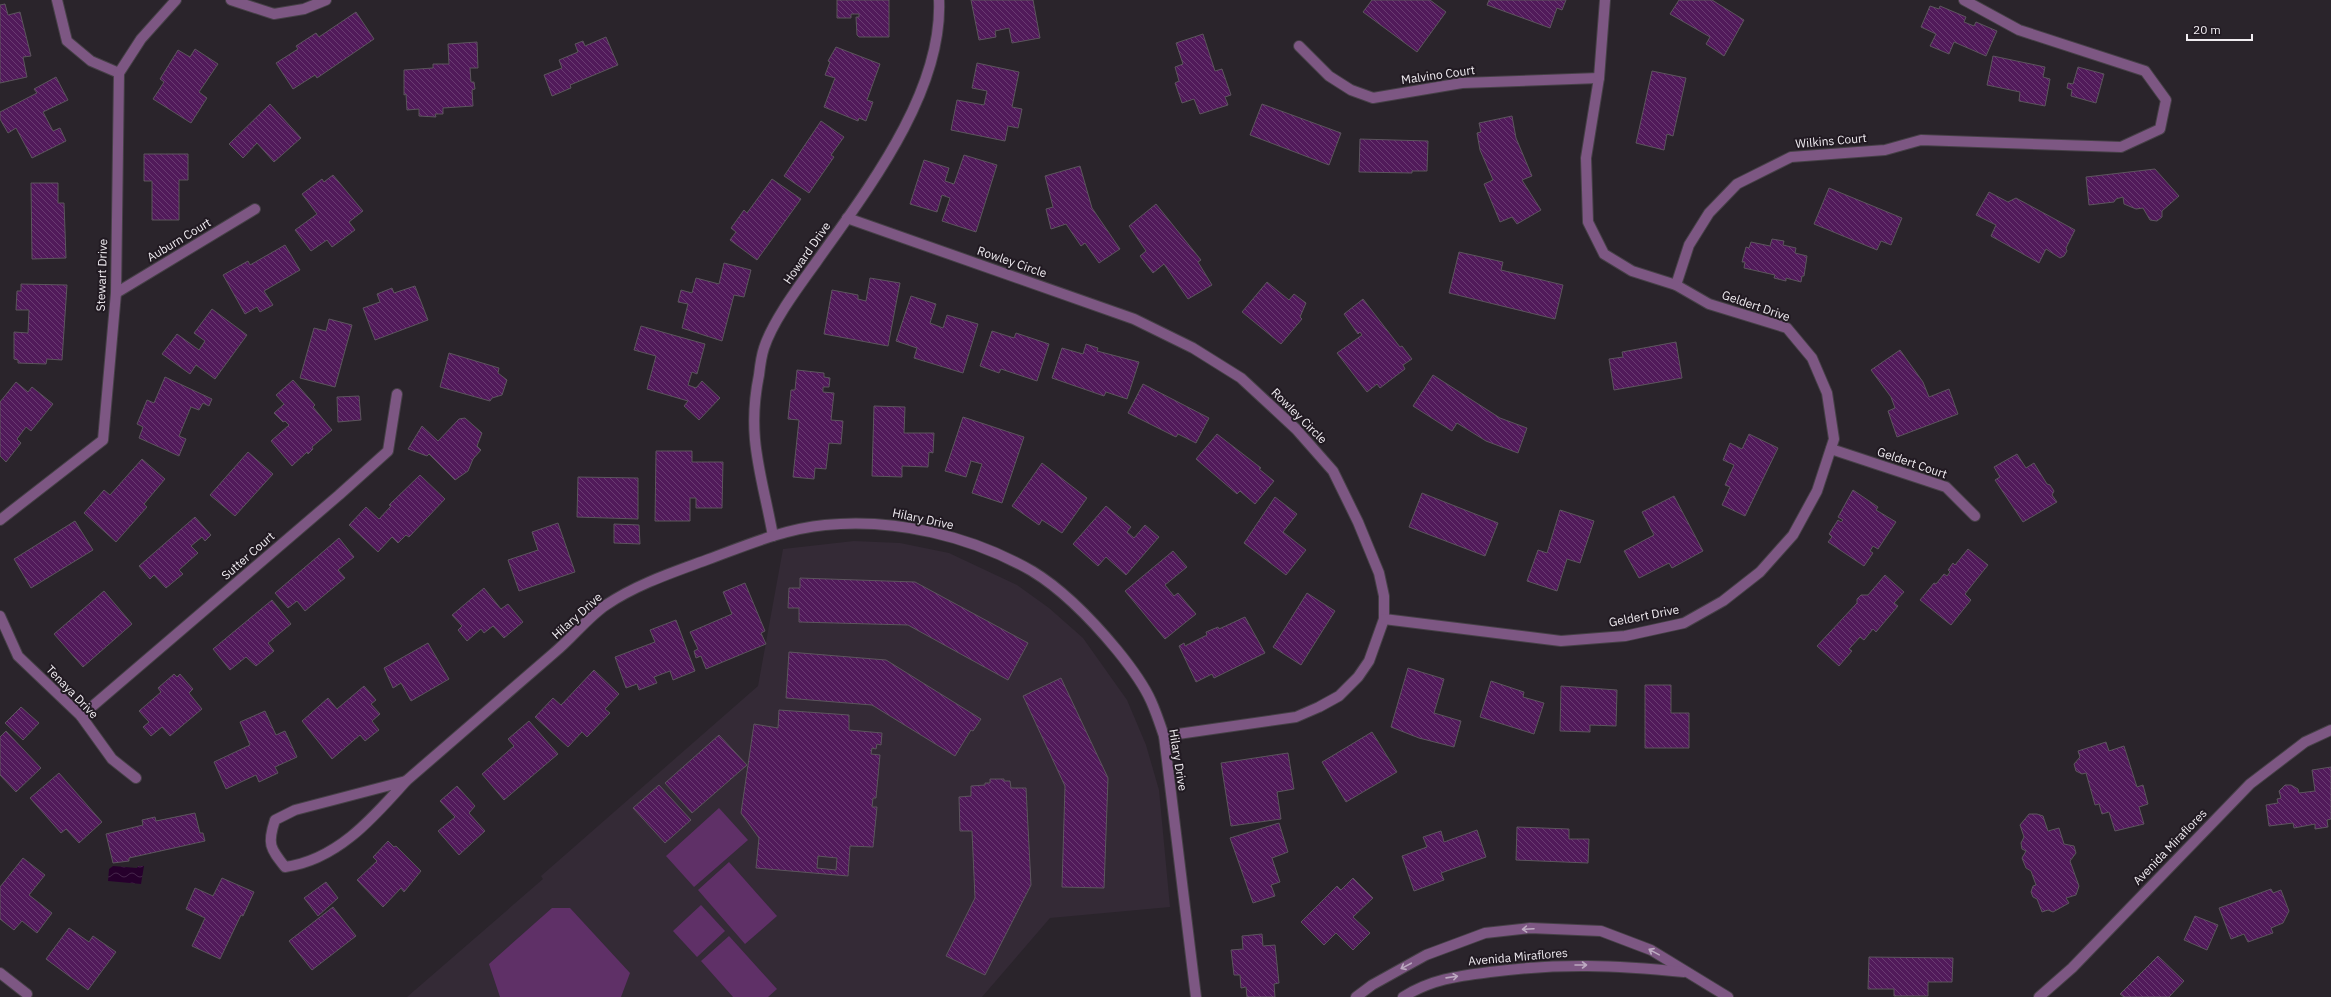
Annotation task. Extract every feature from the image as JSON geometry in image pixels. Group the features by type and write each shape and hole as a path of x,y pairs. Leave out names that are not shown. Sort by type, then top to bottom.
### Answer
{"street":[{"path":"57,0 67,41 91,61 119,73 141,39 176,0"},
{"path":"231,0 274,14 304,9 326,0"},
{"name":"Howard Drive","path":"773,536 759,474 753,436 754,400 764,348 788,302 847,218 908,122 925,81 940,22 939,0"},
{"name":"Geldert Drive","path":"1384,619 1524,634 1560,641 1625,636 1684,623 1723,601 1760,572 1792,535 1817,490 1834,439 1827,393 1812,358 1787,328 1709,304 1676,285 1632,271 1604,254 1588,222 1586,158 1599,78 1605,0"},
{"name":"Wilkins Court","path":"1676,285 1689,245 1709,213 1737,184 1791,157 1885,150 1921,140 2121,147 2160,129 2166,100 2145,70 2019,30 1964,0"},
{"name":"Malvino Court","path":"1299,46 1329,76 1351,90 1373,98 1462,83 1599,78"},
{"name":"Stewart Drive","path":"0,520 103,440 116,293 119,73"},
{"name":"Auburn Court","path":"116,293 255,209"},
{"name":"Rowley Circle","path":"847,218 1134,319 1193,348 1241,378 1296,429 1334,471 1358,522 1379,573 1384,596 1384,619 1369,661 1358,677 1339,696 1319,707 1296,716 1164,736"},
{"name":"Sutter Court","path":"80,716 334,500 388,451 397,394"},
{"name":"Geldert Court","path":"1831,449 1946,487 1975,516"},
{"name":"Hilary Drive","path":"406,781 295,810 275,820 270,835 272,852 285,867 305,864 334,849 371,820 406,781 569,641 604,606 630,591 673,572 773,536 798,529 825,525 871,523 898,526 976,545 1032,572 1072,601 1102,630 1131,668 1151,700 1164,736 1196,997"},
{"name":"Tenaya Drive","path":"0,616 18,656 80,716 112,759 136,778"},
{"name":"Avenida Miraflores","path":"2039,997 2072,968 2240,793 2292,751 2316,735 2331,730"},
{"name":"Avenida Miraflores","path":"1356,997 1372,985 1426,955 1485,933 1530,928 1601,930 1650,950 1728,997"},
{"name":"Avenida Miraflores","path":"1403,997 1443,978 1552,965 1611,965 1688,972"},
{"path":"0,973 27,994"}],"shaded area":[{"path":"854,541 900,543 949,553 1017,585 1049,608 1083,638 1127,700 1146,745 1159,790 1170,907 1050,918 982,997 407,997 543,879 541,876 758,686 783,549"},
{"path":"719,808 748,840 694,887 666,856"},
{"path":"729,862 777,916 745,944 698,890"},
{"path":"701,905 725,931 697,957 673,931"},
{"path":"552,908 570,908 630,973 621,997 500,997 489,964"},
{"path":"729,936 777,989 768,997 733,997 701,961"}],"water":[{"path":"113,866 137,868 138,866 144,866 141,884 108,881 109,869"}],"building":[{"path":"837,0 889,0 889,37 859,37 857,35 856,17 859,17 859,14 851,14 851,18 837,18"},
{"path":"971,0 1033,0 1040,38 1012,43 1009,28 995,31 996,37 979,40"},
{"path":"1372,0 1430,0 1446,12 1417,52 1363,12"},
{"path":"1489,0 1566,0 1562,10 1557,8 1550,28 1487,5"},
{"path":"1679,0 1712,0 1744,20 1724,56 1706,44 1710,37 1670,14"},
{"path":"5,4 8,15 20,12 31,56 23,57 27,77 0,83 0,5"},
{"path":"1930,6 1939,9 1940,6 1966,17 1964,22 1974,26 1976,22 1997,31 1986,56 1954,42 1949,54 1930,46 1936,34 1921,27"},
{"path":"356,12 374,39 317,78 315,75 293,89 276,63 298,49 296,46 316,33 319,37"},
{"path":"1203,34 1215,71 1222,69 1231,95 1225,97 1228,105 1200,114 1194,99 1182,103 1175,83 1179,81 1175,67 1183,64 1176,43"},
{"path":"606,37 618,65 570,85 571,88 552,96 544,75 562,68 559,60 578,52 575,44 583,41 585,46"},
{"path":"477,42 478,68 470,68 471,82 474,82 475,89 472,90 473,106 443,108 443,114 435,114 436,117 419,116 419,109 407,110 406,94 404,95 404,70 433,68 433,64 449,64 448,44"},
{"path":"836,47 880,64 867,100 873,102 866,121 859,118 858,121 824,107 835,78 825,75 830,62 828,61"},
{"path":"195,49 218,64 199,92 207,98 191,123 153,99 164,82 160,79 178,50 190,57"},
{"path":"1993,56 2045,67 2043,77 2050,79 2045,106 2019,101 2020,92 1987,85"},
{"path":"977,63 1019,72 1012,107 1022,109 1018,128 1008,126 1005,141 951,130 957,100 984,105 987,91 972,88"},
{"path":"2078,67 2104,74 2096,103 2071,96 2072,90 2067,88 2068,83 2073,84"},
{"path":"1652,71 1686,78 1673,136 1667,134 1664,150 1636,143"},
{"path":"56,77 68,100 43,112 53,131 60,128 66,141 32,158 16,128 8,133 0,119 0,112 37,93 34,89"},
{"path":"270,104 301,138 274,162 257,143 243,158 229,144"},
{"path":"1262,104 1341,133 1329,165 1250,135"},
{"path":"1512,116 1516,138 1532,176 1522,180 1541,210 1517,224 1512,217 1500,222 1484,184 1493,180 1480,150 1477,133 1481,132 1479,123"},
{"path":"821,121 844,137 831,155 834,157 809,193 784,176"},
{"path":"1360,139 1428,141 1427,171 1412,171 1412,173 1359,172"},
{"path":"144,154 188,154 188,180 179,180 179,220 152,220 152,181 144,181"},
{"path":"964,155 997,165 976,232 942,221 950,198 942,195 937,212 910,204 924,160 949,168 945,181 954,184"},
{"path":"1080,166 1092,208 1120,249 1099,263 1085,243 1081,246 1066,224 1051,229 1046,209 1053,207 1045,176"},
{"path":"2155,169 2179,196 2162,211 2162,217 2157,221 2150,220 2143,208 2136,209 2124,204 2123,197 2116,199 2114,202 2089,205 2086,177"},
{"path":"333,175 363,211 349,222 355,230 332,247 327,240 311,251 295,230 317,214 302,194 322,179 324,182"},
{"path":"772,179 801,199 757,260 730,240 736,232 731,228 744,210 747,213"},
{"path":"31,183 58,183 58,203 64,203 66,258 32,259"},
{"path":"1829,188 1902,218 1891,245 1881,241 1877,250 1814,224"},
{"path":"1989,192 2008,202 2016,198 2075,230 2066,248 2067,251 2064,256 2060,258 2046,249 2039,263 1991,236 1996,225 1976,215"},
{"path":"1156,204 1201,260 1198,262 1212,285 1188,299 1164,264 1153,273 1140,256 1146,251 1129,226"},
{"path":"1772,239 1784,241 1783,245 1796,248 1795,253 1807,256 1804,276 1802,276 1801,282 1786,278 1786,281 1774,278 1775,275 1744,268 1745,262 1742,262 1746,247 1749,248 1751,242 1770,246"},
{"path":"285,245 300,270 264,291 273,305 260,312 257,307 245,314 223,275 248,261 250,265"},
{"path":"1459,252 1503,262 1501,270 1563,285 1555,319 1449,293"},
{"path":"724,263 751,270 744,297 734,295 722,341 682,328 688,304 678,302 681,290 692,293 696,278 719,284"},
{"path":"870,278 900,283 888,346 824,334 832,290 858,295 858,299 866,301"},
{"path":"1267,282 1289,300 1294,294 1306,303 1300,317 1302,319 1281,344 1242,312"},
{"path":"21,284 67,285 62,360 47,359 46,364 18,363 18,360 14,359 14,332 28,333 29,310 16,310 17,291 21,291"},
{"path":"415,286 428,320 375,340 363,308 380,302 377,294 392,288 394,293"},
{"path":"911,296 936,304 930,323 943,328 947,315 978,324 963,373 914,358 917,348 896,341"},
{"path":"1363,299 1400,347 1402,346 1412,359 1403,365 1405,369 1380,388 1377,384 1367,392 1337,353 1362,335 1360,332 1358,334 1344,314"},
{"path":"212,309 247,335 215,379 196,365 190,374 162,354 177,334 199,350 205,341 194,333"},
{"path":"329,319 352,325 335,387 300,378 314,328 326,331"},
{"path":"641,326 705,344 697,374 692,372 688,385 696,388 702,381 720,398 699,420 684,406 688,401 647,389 656,356 634,350"},
{"path":"992,331 1014,338 1016,333 1049,344 1037,381 1001,369 999,373 980,366"},
{"path":"1676,342 1682,378 1614,390 1609,359 1623,357 1622,352"},
{"path":"1086,344 1098,348 1097,351 1139,362 1127,399 1106,392 1104,396 1052,378 1062,348 1083,354"},
{"path":"1900,350 1923,382 1929,397 1949,389 1958,414 1897,437 1888,411 1895,408 1891,397 1871,370"},
{"path":"449,353 499,368 498,373 507,380 502,395 492,398 490,401 440,387"},
{"path":"797,370 824,373 824,377 830,378 829,387 823,387 823,392 834,393 831,420 843,421 841,444 829,443 826,469 815,468 814,479 793,477 799,420 788,419 791,390 795,390"},
{"path":"1433,375 1500,418 1527,428 1518,453 1486,441 1457,423 1452,431 1413,406"},
{"path":"165,377 212,399 209,406 203,403 199,410 191,407 179,436 186,439 179,456 139,438 143,427 137,424 147,400 154,403"},
{"path":"293,380 315,405 313,407 332,430 312,447 313,449 308,454 307,452 292,466 271,441 289,425 285,421 283,422 274,413 284,404 276,395"},
{"path":"16,382 28,392 32,387 53,404 31,431 26,427 17,439 21,443 6,462 0,456 0,402"},
{"path":"1143,384 1209,418 1196,443 1178,434 1176,437 1128,413"},
{"path":"359,396 361,420 338,422 337,397"},
{"path":"874,406 905,407 904,433 934,433 933,453 929,452 928,467 902,466 902,477 872,476"},
{"path":"963,417 1024,437 1002,503 972,493 982,464 971,461 966,477 945,471"},
{"path":"465,418 482,433 477,446 481,450 473,459 468,471 455,480 429,454 427,456 408,449 422,426 438,441 459,419"},
{"path":"1217,434 1261,468 1259,469 1274,481 1255,504 1240,491 1237,494 1196,459"},
{"path":"1749,434 1778,448 1745,516 1722,505 1730,487 1725,485 1734,465 1723,460 1730,443 1742,449"},
{"path":"656,451 692,451 692,462 723,462 722,508 696,508 696,498 690,498 690,521 655,521"},
{"path":"248,452 273,474 235,516 210,495"},
{"path":"2017,454 2026,468 2034,463 2047,484 2050,485 2054,491 2052,495 2057,502 2023,522 1995,480 2000,477 1994,467"},
{"path":"142,459 165,479 144,504 147,507 116,542 84,513 104,490 110,495"},
{"path":"1042,463 1087,498 1062,533 1042,520 1039,525 1012,506"},
{"path":"420,475 445,499 409,537 406,535 398,543 392,537 378,552 349,525 366,507 379,519 391,506 389,505"},
{"path":"578,477 638,478 638,519 577,517"},
{"path":"1853,490 1878,507 1876,510 1896,522 1878,549 1873,546 1870,551 1873,553 1864,566 1828,542 1832,537 1829,534 1838,520 1841,522 1843,520 1838,517"},
{"path":"1422,493 1498,523 1485,556 1409,527"},
{"path":"1674,496 1703,551 1672,568 1669,563 1639,578 1624,551 1654,535 1642,512"},
{"path":"1275,497 1297,514 1283,532 1306,550 1286,575 1244,543"},
{"path":"1106,506 1131,527 1127,532 1134,538 1145,525 1159,537 1126,575 1106,557 1098,566 1073,544"},
{"path":"1560,510 1594,521 1580,563 1567,559 1557,591 1527,581 1538,550 1547,553"},
{"path":"195,517 211,535 205,541 202,537 191,546 198,553 179,570 183,574 166,588 154,575 150,579 139,566"},
{"path":"75,521 93,550 31,588 14,559"},
{"path":"558,523 575,572 519,591 508,560 538,550 532,532"},
{"path":"614,524 639,525 640,544 614,543"},
{"path":"339,538 354,557 338,570 345,578 305,611 297,601 288,608 275,593"},
{"path":"1968,549 1988,565 1965,594 1971,600 1951,625 1920,600 1934,583 1936,584 1944,574 1947,576 1950,572 1948,570 1953,563 1955,565"},
{"path":"1173,551 1187,567 1165,585 1174,596 1178,593 1196,614 1165,639 1125,591"},
{"path":"1885,575 1904,592 1894,603 1898,606 1876,632 1873,629 1864,640 1860,637 1849,649 1852,651 1839,666 1817,646 1857,603 1857,599 1861,595 1868,595"},
{"path":"800,578 915,582 1028,643 1008,680 908,625 799,622 799,608 788,608 789,588 800,588"},
{"path":"745,583 765,631 761,633 766,644 706,669 701,656 696,658 694,651 698,649 690,632 732,614 723,592"},
{"path":"484,588 501,609 508,604 523,622 504,638 493,626 484,633 481,629 467,641 458,630 462,626 452,615"},
{"path":"104,591 132,624 83,667 54,634"},
{"path":"1307,593 1335,611 1301,665 1273,647"},
{"path":"272,600 291,624 268,643 274,651 256,666 246,657 230,670 213,649"},
{"path":"1245,617 1265,653 1214,678 1212,674 1196,682 1179,646 1184,643 1185,646 1207,635 1206,632 1218,627 1219,629"},
{"path":"676,620 695,671 673,680 670,671 654,677 657,683 639,690 637,684 626,688 615,657 655,642 650,630"},
{"path":"428,643 449,679 411,701 401,683 393,688 384,668"},
{"path":"789,652 886,660 981,719 973,731 971,730 955,756 872,705 786,698"},
{"path":"1408,668 1444,679 1434,713 1461,721 1454,747 1419,738 1391,727"},
{"path":"594,670 619,694 605,709 610,713 587,737 582,732 568,747 535,717 553,698 561,705"},
{"path":"174,674 177,677 180,674 193,689 189,693 202,709 170,736 162,727 151,736 143,727 149,722 139,711 161,692 158,688"},
{"path":"1061,678 1108,778 1104,888 1062,887 1065,786 1023,696"},
{"path":"1491,681 1524,692 1523,697 1544,703 1534,734 1480,717"},
{"path":"1645,685 1671,685 1671,713 1689,713 1689,748 1645,748"},
{"path":"364,686 376,700 371,704 380,714 372,721 379,730 365,741 360,735 332,759 302,721 328,698 337,709"},
{"path":"1561,686 1617,690 1616,726 1590,725 1590,732 1560,731"},
{"path":"21,707 39,723 23,740 5,723"},
{"path":"779,710 849,715 849,730 882,733 881,745 877,744 876,749 872,748 871,754 880,755 876,798 873,798 872,807 877,807 873,847 850,846 848,876 756,868 759,838 741,813 754,724 778,728","holes":["818,856 837,858 836,870 817,868"]},
{"path":"265,711 276,735 285,731 297,757 275,767 278,773 259,782 256,775 226,789 214,762 250,745 240,722"},
{"path":"529,721 558,754 504,800 482,774 514,746 508,739"},
{"path":"6,731 41,768 16,792 0,775 0,737"},
{"path":"1372,732 1397,772 1346,802 1322,762"},
{"path":"719,735 747,765 692,813 665,783"},
{"path":"2106,742 2109,751 2124,746 2137,787 2143,785 2148,804 2139,807 2144,824 2115,831 2109,812 2102,814 2099,804 2095,805 2086,773 2082,774 2076,771 2074,764 2080,757 2078,751"},
{"path":"1288,753 1294,789 1277,792 1281,819 1231,826 1221,763"},
{"path":"2331,767 2331,819 2327,820 2328,827 2315,829 2315,824 2294,828 2293,823 2269,826 2266,805 2278,803 2277,799 2281,798 2279,791 2285,785 2291,785 2298,789 2299,793 2315,791 2312,770"},
{"path":"59,773 102,822 79,843 66,829 61,833 30,798"},
{"path":"990,779 1004,779 1004,781 1010,781 1011,788 1026,788 1031,885 985,975 946,956 975,898 972,831 960,831 959,797 971,796 971,786 985,785 985,783 990,783"},
{"path":"659,785 691,820 665,843 633,808"},
{"path":"457,786 475,806 469,813 485,831 459,855 438,831 455,817 440,801"},
{"path":"195,813 200,833 203,833 205,841 129,858 129,861 113,863 106,834 143,825 142,820 155,817 156,821"},
{"path":"2029,814 2043,816 2048,831 2059,828 2064,844 2074,846 2076,853 2070,861 2079,886 2076,895 2066,898 2069,903 2053,912 2048,910 2042,912 2037,899 2033,897 2031,892 2033,886 2036,885 2031,871 2026,868 2022,858 2026,851 2022,849 2021,843 2024,837 2020,825"},
{"path":"1279,823 1288,852 1272,858 1280,882 1271,885 1275,896 1253,903 1230,838"},
{"path":"1517,827 1569,829 1569,839 1589,839 1588,863 1516,860"},
{"path":"1477,830 1486,857 1441,873 1444,880 1414,891 1402,856 1427,847 1423,837 1441,831 1444,842"},
{"path":"388,841 394,847 396,846 421,871 404,892 401,888 383,907 357,880 377,861 373,857"},
{"path":"23,858 45,875 29,895 52,913 37,933 22,921 14,930 0,919 0,887"},
{"path":"222,878 254,892 220,959 192,946 205,918 186,909 195,888 213,896"},
{"path":"1353,878 1373,898 1353,917 1370,933 1353,950 1336,933 1324,945 1301,922 1337,886 1341,890"},
{"path":"326,882 338,898 318,916 304,898"},
{"path":"2271,889 2273,893 2281,890 2289,911 2283,923 2271,928 2273,933 2248,942 2244,934 2231,939 2219,908"},
{"path":"333,907 356,936 312,970 289,941"},
{"path":"2195,916 2218,925 2207,950 2184,940"},
{"path":"69,928 89,942 93,936 116,952 88,990 46,959"},
{"path":"1262,934 1263,946 1275,945 1279,983 1274,984 1275,997 1247,997 1246,987 1241,988 1240,975 1234,975 1231,950 1243,949 1242,936"},
{"path":"2158,956 2184,981 2169,997 2124,997 2120,994"},
{"path":"1869,957 1953,958 1952,982 1928,982 1928,996 1894,996 1894,989 1868,989"}]}
